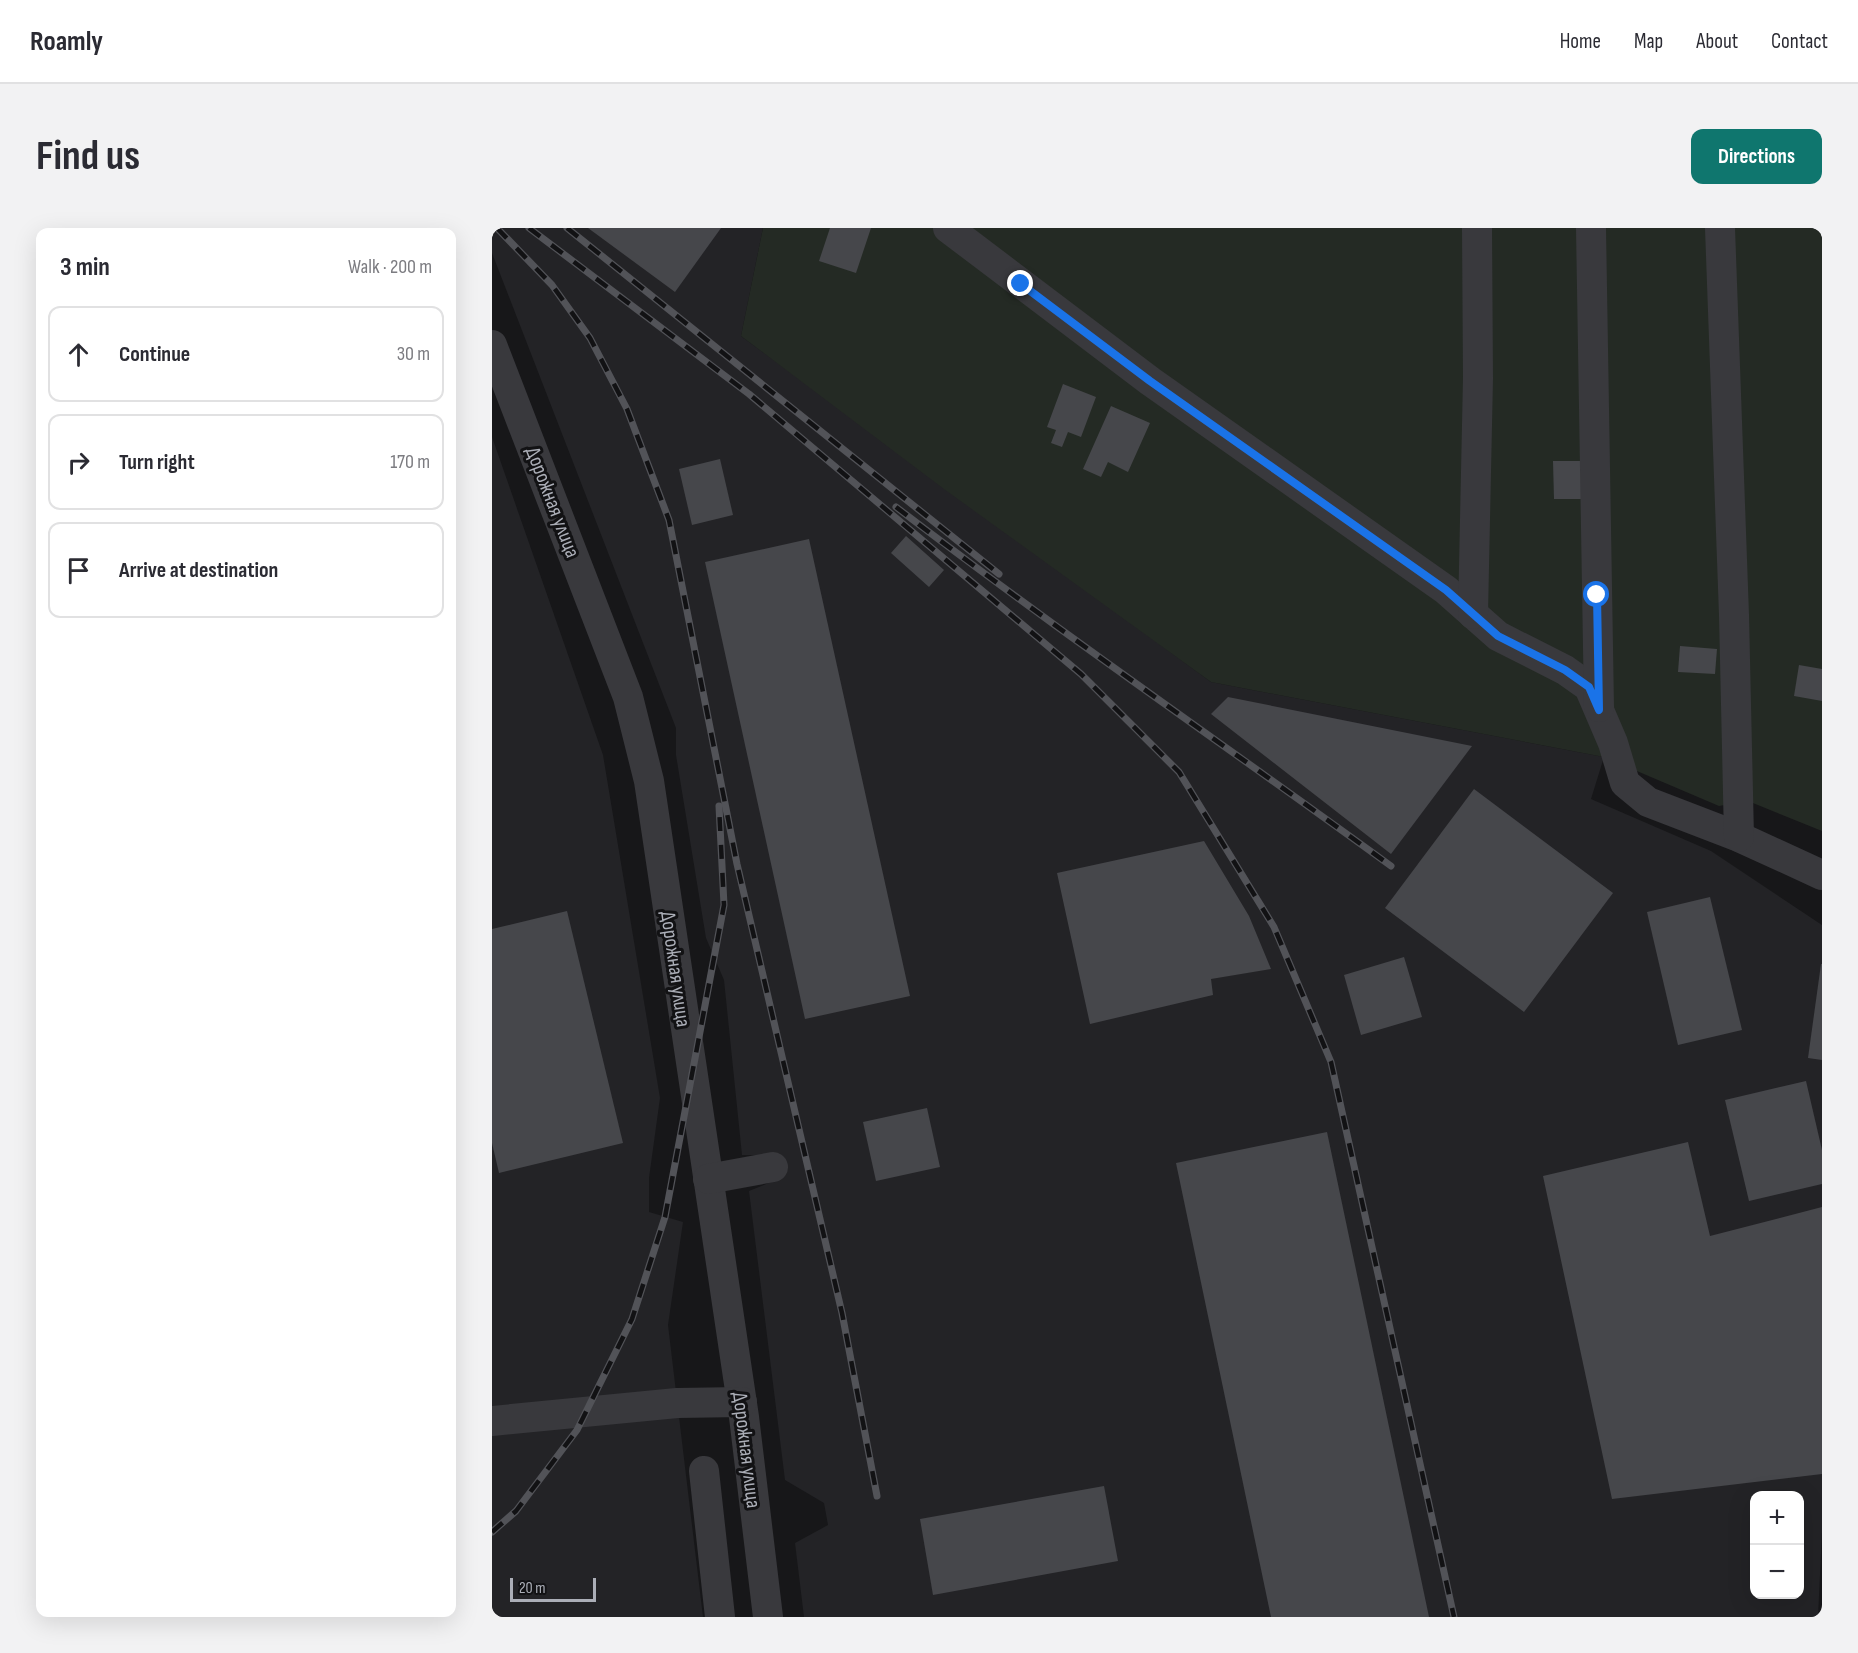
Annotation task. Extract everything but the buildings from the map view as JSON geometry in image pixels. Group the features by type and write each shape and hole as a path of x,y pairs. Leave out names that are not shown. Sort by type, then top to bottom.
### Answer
{"street":[{"path":"948,228 1150,381 1446,590 1498,636 1565,670 1589,687 1613,743 1625,783 1648,802 1739,837 1822,875"},
{"path":"1473,614 1478,378 1477,228"},
{"path":"1591,228 1599,710"},
{"path":"1720,228 1734,615 1739,837"},
{"name":"Дорожная улица","path":"492,345 628,697 650,781 742,1402 768,1617"},
{"path":"708,1179 773,1167"},
{"path":"492,1421 677,1403 742,1402"},
{"path":"704,1471 720,1617"}],"shaded area":[{"path":"495,228 763,228 741,336 1211,682 1604,757 1591,799 1711,851 1822,925 1822,1532 1818,1617 804,1617 795,1543 828,1525 824,1503 785,1480 749,1191 776,1180 772,1155 742,1155 724,980 706,938 676,755 676,728 492,253 492,232"},
{"path":"763,228 1822,228 1822,831 1748,801 1719,806 1604,757 1211,682 944,489 741,336"},
{"path":"492,437 603,755 660,1098 649,1178 649,1212 683,1222 668,1325 703,1617 492,1617"}],"railway":[{"path":"497,228 552,285 590,338 627,409 669,520 737,864 842,1313 877,1496"},
{"path":"529,228 749,394 1081,674 1179,772 1274,927 1331,1062 1454,1617"},
{"path":"567,228 999,574"},
{"path":"896,507 1080,643 1391,866"},
{"path":"492,1532 516,1511 577,1430 632,1319 665,1217 724,905 719,806"}],"route":[{"path":"1021,284 1150,381 1446,590 1498,636 1565,670 1589,687 1599,710 1597,595"}]}
